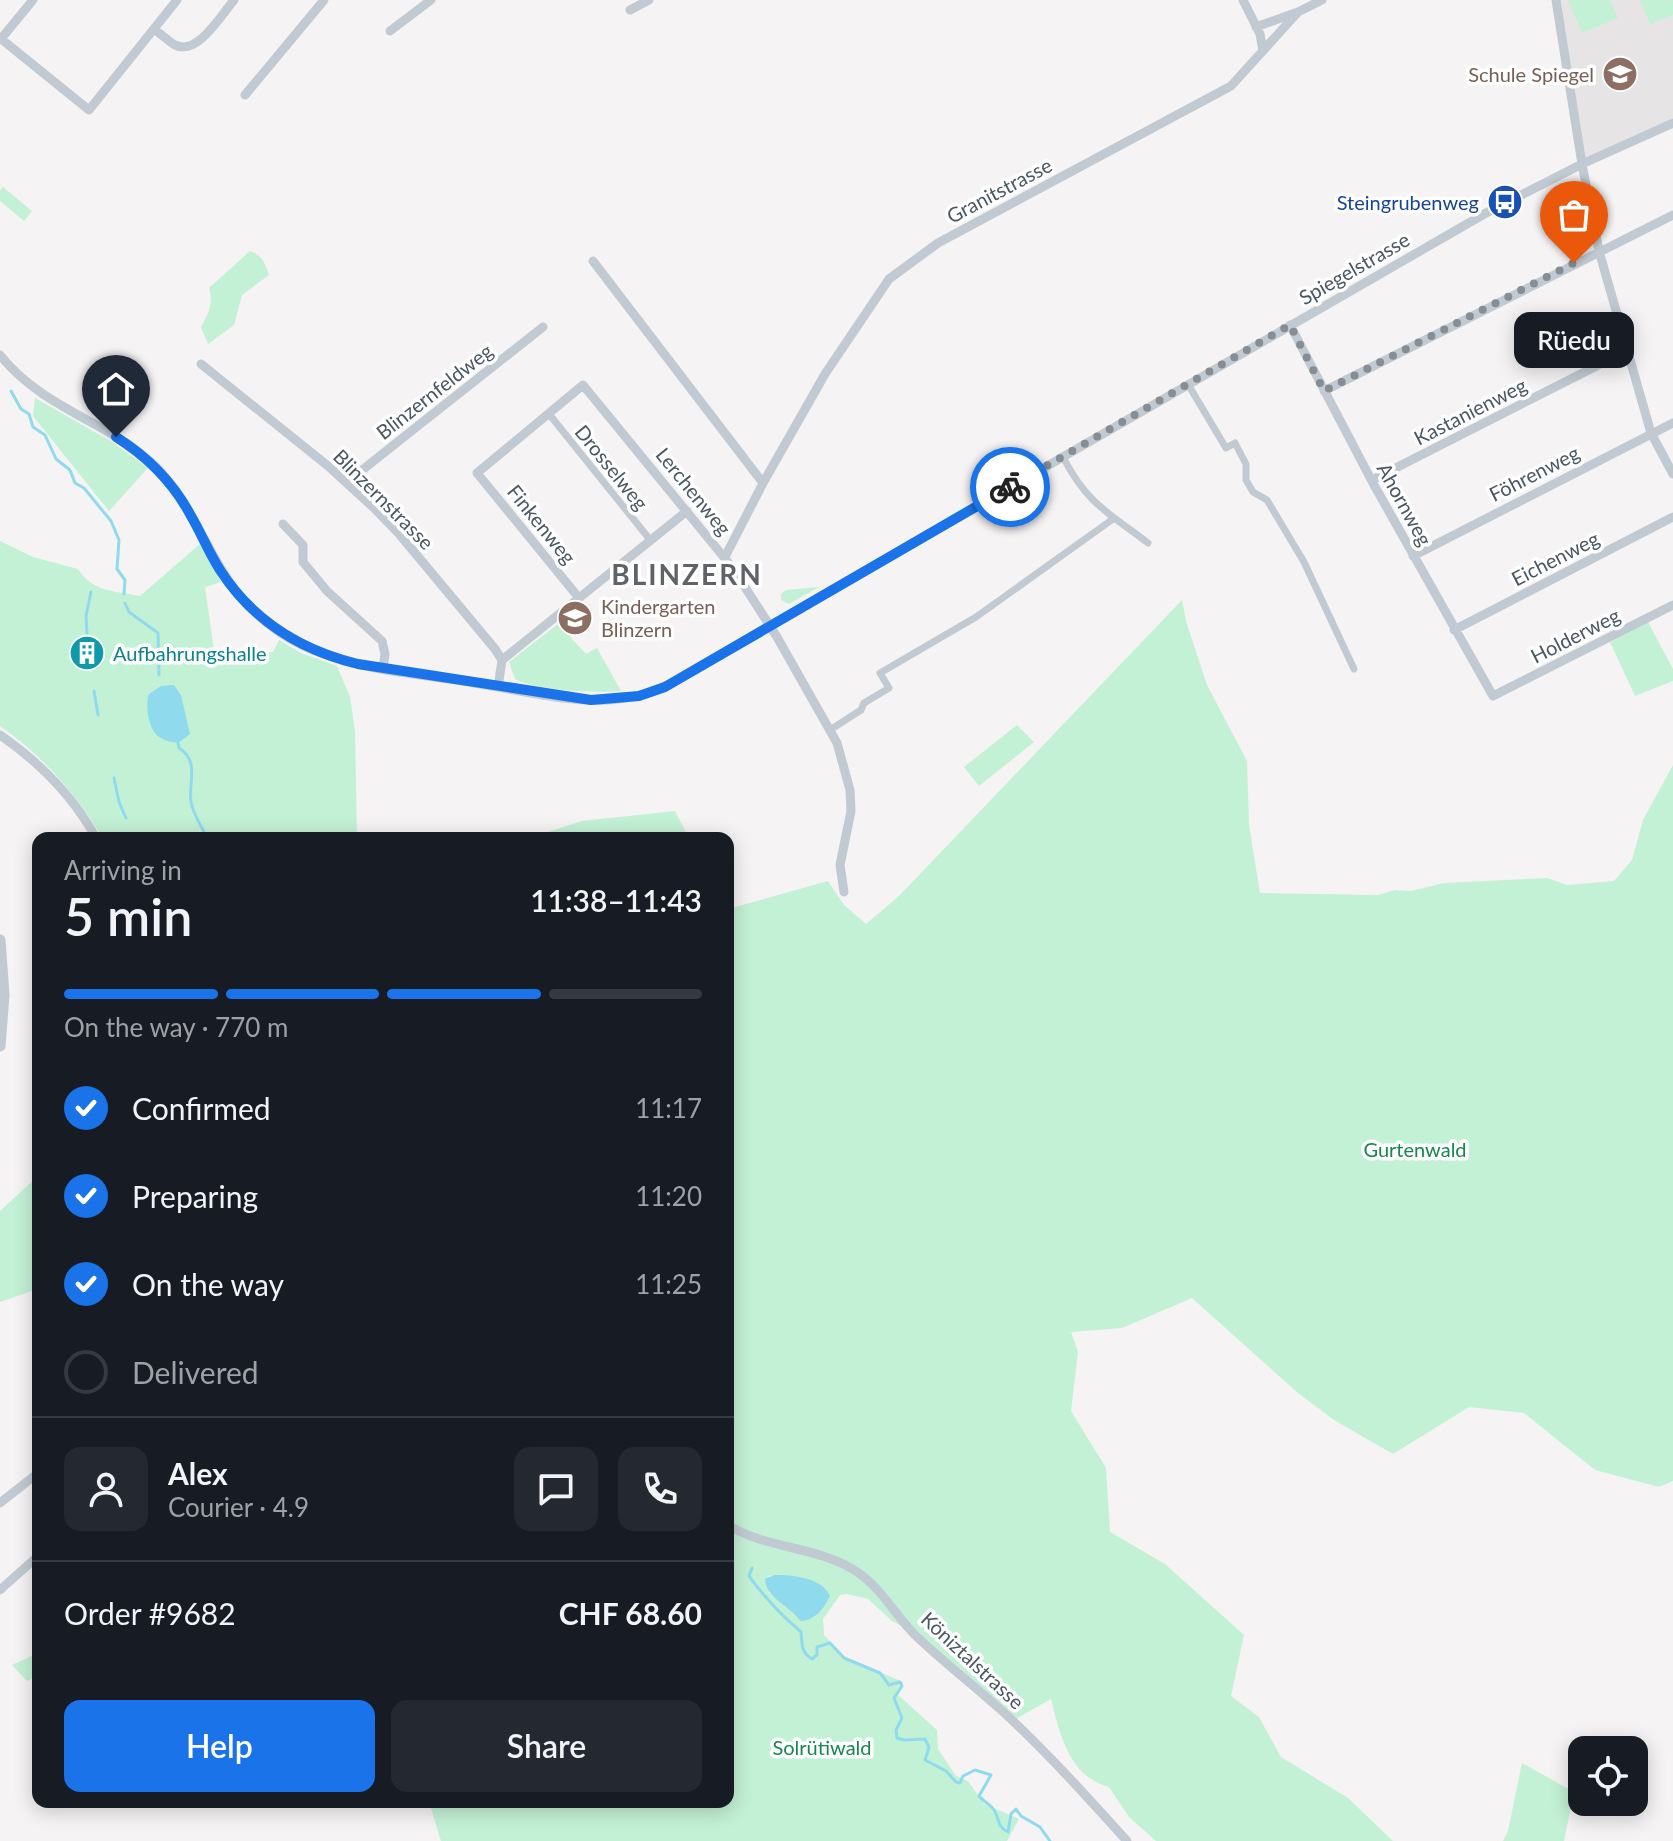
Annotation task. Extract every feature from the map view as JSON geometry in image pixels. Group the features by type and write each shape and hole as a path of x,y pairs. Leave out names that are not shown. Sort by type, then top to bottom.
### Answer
{"street":[{"path":"33,0 0,39 89,110 177,0"},
{"path":"154,29 178,47 192,47 234,0"},
{"path":"245,95 324,0"},
{"path":"390,31 431,0"},
{"path":"630,10 649,0"},
{"path":"1243,0 1263,51"},
{"name":"Granitstrasse","path":"725,557 825,374 889,279 938,243 1231,86 1298,12 1322,0"},
{"path":"1556,0 1599,251 1651,433 1673,474"},
{"path":"1256,27 1298,12"},
{"name":"Spiegelstrasse","path":"0,355 16,374 41,395 123,442 156,467 178,494 232,587 266,622 289,638 321,653 383,668 591,700 639,696 665,687 1476,218 1582,164 1673,123"},
{"path":"1324,391 1673,215"},
{"path":"593,261 763,483"},
{"name":"Ahornweg","path":"1290,325 1413,556 1493,696"},
{"name":"Blinzernfeldweg","path":"347,482 543,327"},
{"name":"Kastanienweg","path":"1372,480 1626,351"},
{"name":"Blinzernstrasse","path":"201,364 347,482 400,535 502,660"},
{"name":"Lerchenweg","path":"549,414 583,385 725,557 769,625 844,759 851,811 840,865 844,892"},
{"path":"1189,386 1226,448 1235,443 1246,464 1246,480 1253,492 1267,500 1304,562 1354,669"},
{"name":"Finkenweg","path":"549,414 477,473 579,598"},
{"name":"Drosselweg","path":"549,414 651,541"},
{"name":"Föhrenweg","path":"1413,556 1673,423"},
{"path":"1063,457 1089,498 1148,543"},
{"path":"498,687 502,660 687,511"},
{"name":"Eichenweg","path":"1454,630 1673,517"},
{"path":"830,730 889,688 880,673 976,617 1113,519"},
{"path":"283,524 303,545 303,562 327,591 382,641 385,654 383,668"},
{"name":"Holderweg","path":"1493,696 1673,605"},
{"path":"0,735 32,759 61,788 92,832"},
{"path":"0,940 4,988 0,1046"},
{"path":"0,1503 32,1478"},
{"name":"Köniztalstrasse","path":"734,1528 823,1556 860,1573 888,1600 912,1632 1024,1732 1127,1841"},
{"path":"0,1590 32,1561"}],"shaded area":[{"name":"Schule Spiegel","path":"1556,0 1673,0 1673,123 1582,164"}],"green space":[{"path":"1568,0 1610,0 1618,18 1582,33"},
{"path":"1640,0 1673,0 1673,15 1650,24"},
{"path":"3,187 32,211 24,221 0,201"},
{"path":"250,251 262,260 269,275 242,295 234,325 208,344 201,327 211,304 209,288"},
{"path":"35,398 112,442 148,468 109,511 33,416"},
{"path":"0,541 33,557 78,569 97,586 140,596 200,544 221,582 205,587 216,665 247,664 255,653 273,652 279,640 301,653 337,666 350,697 355,732 357,832 99,832 58,777 31,750 0,726"},
{"path":"819,587 789,604 781,600 781,594 786,590"},
{"name":"Gurtenwald","path":"1182,600 1207,685 1247,761 1249,825 1260,893 1378,895 1444,883 1547,878 1567,885 1614,881 1632,860 1643,820 1673,765 1673,1481 1659,1487 1595,1470 1524,1413 1469,1407 1393,1454 1334,1420 1298,1393 1192,1298 1122,1328 1071,1332 1078,1352 1071,1411 1106,1468 1110,1532 1165,1564 1244,1635 1231,1696 1259,1717 1281,1757 1348,1798 1393,1841 1156,1841 1129,1817 1109,1787 1095,1782 1075,1764 1063,1740 1051,1699 1012,1721 912,1632 892,1621 868,1599 847,1594 840,1595 823,1619 824,1635 845,1657 903,1682 898,1695 937,1730 938,1749 956,1776 968,1781 984,1804 1019,1819 1007,1841 441,1841 431,1808 734,1808 734,907 828,881 844,905 866,924 899,896","holes":["780,1575 826,1603 815,1617 800,1621 789,1607 769,1593 769,1576"]},
{"path":"1648,622 1673,669 1673,681 1635,696 1610,642"},
{"path":"558,624 586,654 597,648 621,691 552,689 515,679 509,662"},
{"path":"1017,725 1034,742 979,786 964,767"},
{"path":"675,811 686,832 548,832 582,821"},
{"path":"32,1182 32,1291 0,1302 0,1211"},
{"path":"32,1656 32,1679 27,1681 12,1665"},
{"path":"1522,1763 1568,1789 1569,1816 1564,1841 1503,1841 1508,1831"}],"water":[{"path":"174,685 181,695 190,734 178,743 155,733 148,710 149,694 161,686"},
{"path":"774,1575 814,1581 830,1596 818,1613 800,1621 769,1592 765,1579"}],"waterway":[{"path":"11,391 21,409 29,414 33,427 45,435 56,459 70,470 75,483 84,488 111,521 119,540 117,569 125,580 124,594"},
{"path":"87,633 86,616 91,592"},
{"path":"125,603 129,612 158,633 159,675"},
{"path":"94,691 98,715"},
{"path":"178,743 189,759 191,802 204,832"},
{"path":"114,778 126,818"},
{"path":"752,1568 749,1576 755,1584 801,1632 808,1657 812,1659 817,1655 817,1647 830,1643 844,1658 880,1673 889,1685 900,1682 902,1686 894,1698 902,1718 896,1730 897,1738 925,1739 929,1747 925,1760 946,1771 956,1782 960,1783 963,1776 975,1770 991,1775 979,1796 994,1810 1002,1827 1008,1832 1011,1814 1016,1809 1021,1816 1040,1827 1050,1841"}],"way so far":[{"path":"1010,487 1290,325 1324,391 1574,263"}],"place":[{"name":"Schule Spiegel","path":"1620,74"},
{"name":"Steingrubenweg","path":"1505,202"},
{"name":"Rüedu","path":"1574,263"},
{"name":"Kindergarten Blinzern","path":"575,618"},
{"name":"Aufbahrungshalle","path":"87,653"}],"district":[{"name":"BLINZERN","path":"687,574"}],"route":[{"path":"116,437 156,467 178,494 232,587 256,614 289,638 321,653 358,664 591,700 639,696 665,687 1010,487"}],"park label":[{"name":"Solrütiwald","path":"822,1747"}]}
